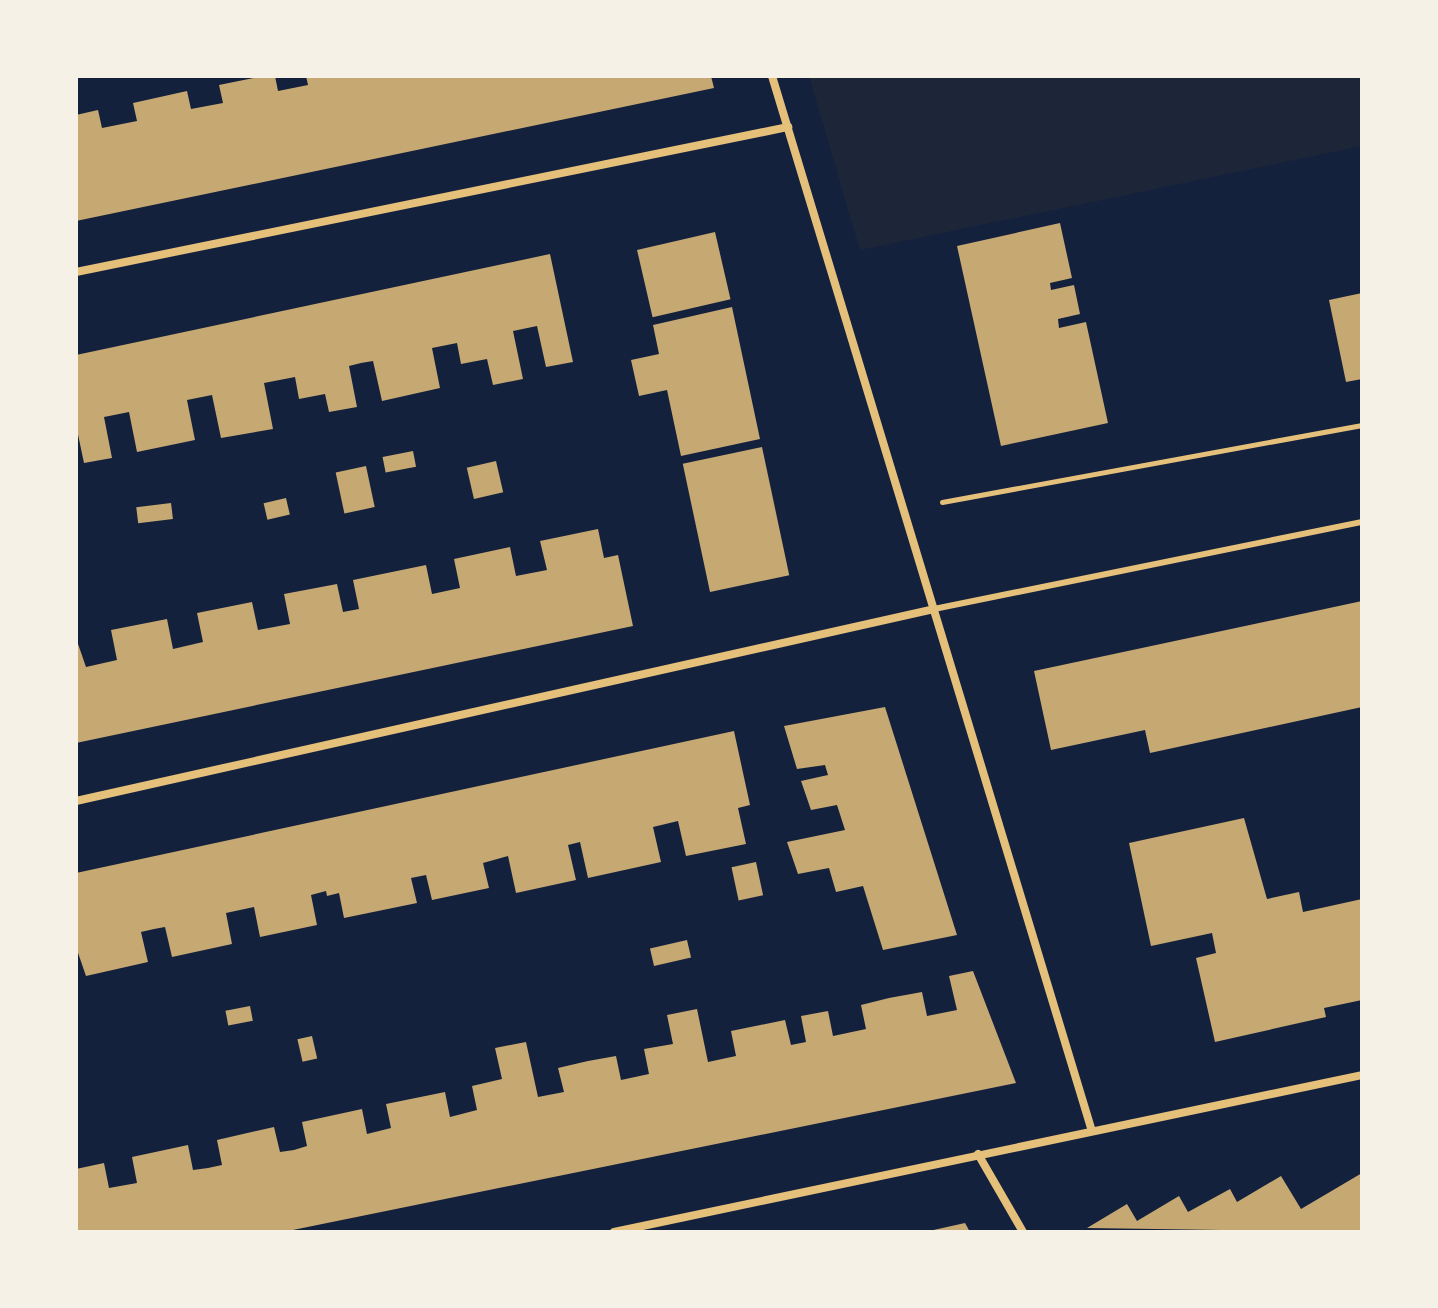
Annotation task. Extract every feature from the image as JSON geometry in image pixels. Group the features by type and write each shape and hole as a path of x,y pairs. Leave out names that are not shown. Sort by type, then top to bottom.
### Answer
{"street":[{"path":"772,76 1092,1131"},
{"path":"76,272 788,127"},
{"path":"76,801 934,609"},
{"path":"614,1232 1362,1075"},
{"path":"978,1154 1023,1232"}],"lane":[{"path":"934,609 1362,522"}],"path":[{"path":"902,509 1362,425"}],"shaded area":[{"path":"809,76 1362,76 1362,146 860,250"}],"building":[{"path":"275,76 278,91 308,85 306,76 711,76 714,88 76,221 76,115 98,110 102,128 137,121 133,103 187,91 191,109 223,103 219,85"},
{"path":"1060,223 1072,278 1050,283 1051,290 1074,285 1080,314 1058,319 1059,328 1086,322 1108,423 1001,446 957,246"},
{"path":"715,232 731,299 653,317 637,250"},
{"path":"550,254 573,362 546,367 537,326 513,331 523,379 493,385 487,359 461,364 457,343 432,348 440,388 382,401 373,361 349,366 357,407 329,412 325,394 299,399 295,377 264,383 273,429 221,438 212,395 187,400 195,440 137,452 129,412 104,417 112,458 84,463 76,425 76,355"},
{"path":"1362,293 1362,379 1346,382 1329,300"},
{"path":"732,307 760,439 681,456 667,390 639,396 631,360 659,354 653,325"},
{"path":"762,447 789,575 710,592 683,464"},
{"path":"413,451 416,467 386,473 383,457"},
{"path":"496,461 503,492 474,499 467,468"},
{"path":"366,466 375,507 344,514 336,472"},
{"path":"286,498 290,515 267,520 264,503"},
{"path":"171,503 173,519 138,523 136,507"},
{"path":"598,529 604,558 618,555 633,626 76,743 76,638 86,667 117,660 111,630 167,619 173,649 203,642 197,613 252,602 258,630 290,624 284,594 337,584 343,612 359,609 353,580 426,565 432,594 460,588 454,559 510,547 516,576 547,570 540,541"},
{"path":"1362,601 1362,707 1150,753 1145,730 1051,750 1034,671"},
{"path":"885,707 957,935 883,950 863,886 836,892 829,868 798,874 787,842 845,830 837,805 811,810 801,781 828,775 825,765 797,769 784,726"},
{"path":"734,731 750,805 738,808 746,844 686,856 678,821 653,827 661,862 588,878 580,842 568,845 576,880 516,893 508,856 483,863 489,888 432,900 426,875 411,878 417,903 344,918 339,893 327,896 326,891 311,895 317,925 260,937 254,907 226,913 232,944 172,957 165,927 154,929 141,932 148,962 86,976 76,947 76,873"},
{"path":"1244,818 1267,899 1299,892 1303,912 1362,899 1362,1000 1324,1008 1326,1017 1215,1042 1196,958 1216,953 1212,933 1151,946 1129,843"},
{"path":"756,862 763,895 739,900 732,867"},
{"path":"687,940 691,958 654,966 650,949"},
{"path":"973,971 1016,1083 283,1232 76,1232 76,1169 104,1163 109,1188 137,1183 132,1157 188,1145 193,1170 222,1165 217,1140 274,1127 280,1152 307,1146 302,1122 362,1109 367,1134 391,1128 386,1104 445,1092 450,1117 477,1110 472,1086 502,1079 495,1048 526,1042 538,1097 564,1092 558,1068 588,1061 616,1056 621,1080 649,1074 644,1049 673,1044 667,1015 697,1009 708,1062 736,1056 731,1031 785,1020 791,1045 806,1042 801,1016 828,1011 833,1036 866,1029 861,1005 889,998 922,992 927,1016 957,1010 949,976"},
{"path":"250,1006 253,1021 228,1025 225,1011"},
{"path":"312,1036 317,1058 303,1062 297,1039"},
{"path":"1362,1173 1362,1232 1087,1228 1127,1204 1137,1221 1179,1196 1188,1212 1230,1189 1237,1202 1281,1176 1301,1209"},
{"path":"965,1223 970,1232 929,1231"}]}
